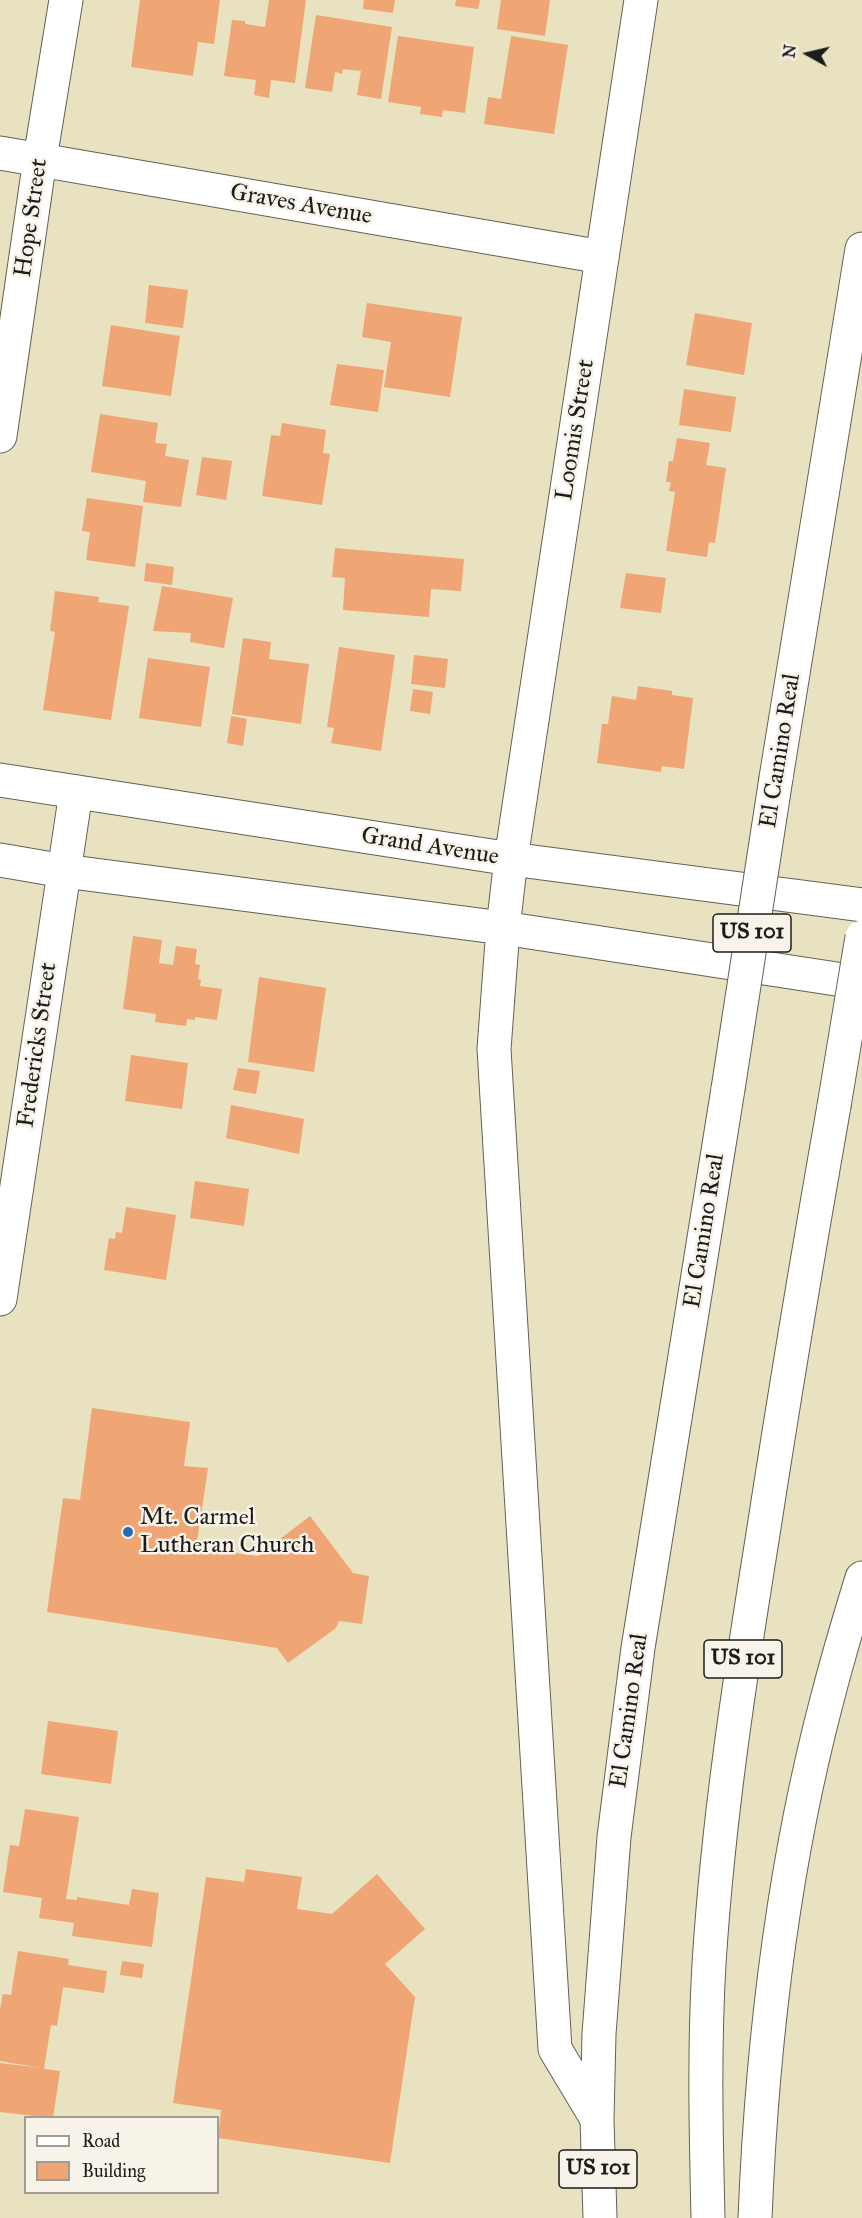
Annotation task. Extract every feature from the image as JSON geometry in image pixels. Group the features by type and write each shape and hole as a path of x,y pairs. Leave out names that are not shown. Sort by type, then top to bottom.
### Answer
{"main road":[{"name":"Hope Street","path":"0,436 40,159 66,0"},
{"name":"Loomis Street","path":"597,2119 555,2049 494,1049 503,928 511,859 641,0"},
{"name":"Graves Avenue","path":"0,153 602,257"},
{"name":"El Camino Real","path":"600,2218 597,2119 602,1986 610,1883 636,1660 862,249"},
{"name":"Grand Avenue","path":"0,780 511,859 862,905"},
{"name":"Fredericks Street","path":"0,1299 76,792"},
{"path":"0,860 64,871 503,928 862,983"},
{"name":"US 101","path":"708,2218 705,2075 709,1965 719,1840 740,1677 795,1329 862,937"},
{"path":"755,2218 758,2136 765,2054 797,1838 827,1697 862,1578"}],"building":[{"path":"140,0 220,0 214,44 198,42 193,76 131,67"},
{"path":"269,0 306,0 295,83 271,80 269,98 254,95 256,80 224,76 232,20 265,27"},
{"path":"364,0 395,0 393,13 363,9"},
{"path":"456,0 480,0 478,9 455,6"},
{"path":"501,0 550,0 545,36 497,29"},
{"path":"316,15 392,27 381,99 357,95 361,71 343,69 342,74 335,72 332,92 305,88"},
{"path":"398,36 474,47 465,113 443,110 442,117 420,114 421,107 388,102"},
{"path":"511,36 568,45 554,134 484,124 488,97 501,99"},
{"path":"149,285 188,290 183,328 145,323"},
{"path":"367,303 462,317 450,397 384,387 391,342 362,337"},
{"path":"695,313 752,323 744,375 686,365"},
{"path":"111,325 180,336 171,396 102,386"},
{"path":"337,364 384,370 378,412 330,405"},
{"path":"684,389 736,397 731,432 679,425"},
{"path":"100,414 158,423 155,443 167,444 165,456 189,460 181,507 143,502 146,481 91,472"},
{"path":"282,423 326,430 323,453 330,454 322,505 262,496 271,435 280,436"},
{"path":"677,438 710,443 706,465 726,468 715,543 709,542 707,557 666,551 675,492 669,491 671,482 666,482 669,461 673,461"},
{"path":"202,457 232,461 226,500 196,495"},
{"path":"87,498 143,506 135,567 86,560 90,532 82,531"},
{"path":"335,548 464,559 461,591 431,589 429,617 343,610 345,578 332,577"},
{"path":"146,563 174,567 172,585 144,581"},
{"path":"626,573 666,578 661,613 620,608"},
{"path":"162,586 233,598 224,648 190,642 191,633 153,631"},
{"path":"55,591 99,597 98,602 129,606 111,720 43,710 55,632 50,631"},
{"path":"243,638 271,642 269,659 309,664 301,724 232,714"},
{"path":"339,647 395,655 381,751 331,743 334,728 327,727"},
{"path":"414,655 448,659 445,688 411,684"},
{"path":"148,658 210,667 201,727 139,718"},
{"path":"638,686 672,691 672,695 693,698 684,769 662,766 661,772 597,763 602,724 608,724 612,696 636,700"},
{"path":"413,689 433,692 430,714 410,711"},
{"path":"231,716 247,719 243,746 227,743"},
{"path":"133,936 162,940 159,963 173,965 176,946 197,949 195,964 200,965 198,979 201,980 200,986 222,989 217,1020 195,1017 195,1020 187,1019 186,1026 155,1022 156,1014 123,1009"},
{"path":"259,977 326,988 314,1072 248,1062"},
{"path":"131,1055 188,1063 182,1109 125,1101"},
{"path":"238,1068 260,1071 256,1094 233,1090"},
{"path":"231,1105 304,1119 299,1154 226,1138"},
{"path":"195,1181 249,1189 244,1226 190,1218"},
{"path":"126,1207 176,1215 166,1280 104,1270 109,1238 115,1239 116,1232 122,1233"},
{"name":"Mt. Carmel Lutheran Church","path":"92,1408 190,1422 184,1466 208,1468 196,1548 258,1556 310,1516 353,1573 369,1576 362,1624 339,1621 336,1628 288,1663 277,1648 47,1612 63,1498 80,1500"},
{"path":"48,1721 118,1731 111,1784 41,1774"},
{"path":"25,1809 79,1817 66,1899 77,1900 77,1897 129,1905 132,1889 159,1893 152,1947 72,1936 74,1923 39,1918 42,1898 3,1892 10,1845 19,1846"},
{"path":"246,1869 302,1877 297,1909 332,1914 377,1874 425,1929 385,1964 415,1997 390,2163 219,2138 221,2110 173,2103 206,1877 244,1882"},
{"path":"18,1951 69,1959 68,1965 107,1971 104,1993 63,1987 57,2026 51,2025 44,2069 60,2071 53,2116 0,2112 0,2063 41,2068 0,2061 0,2009 3,1994 11,1995"},
{"path":"122,1961 144,1964 142,1978 120,1975"}],"place":[{"name":"Mt. Carmel Lutheran Church","path":"128,1532"}]}
